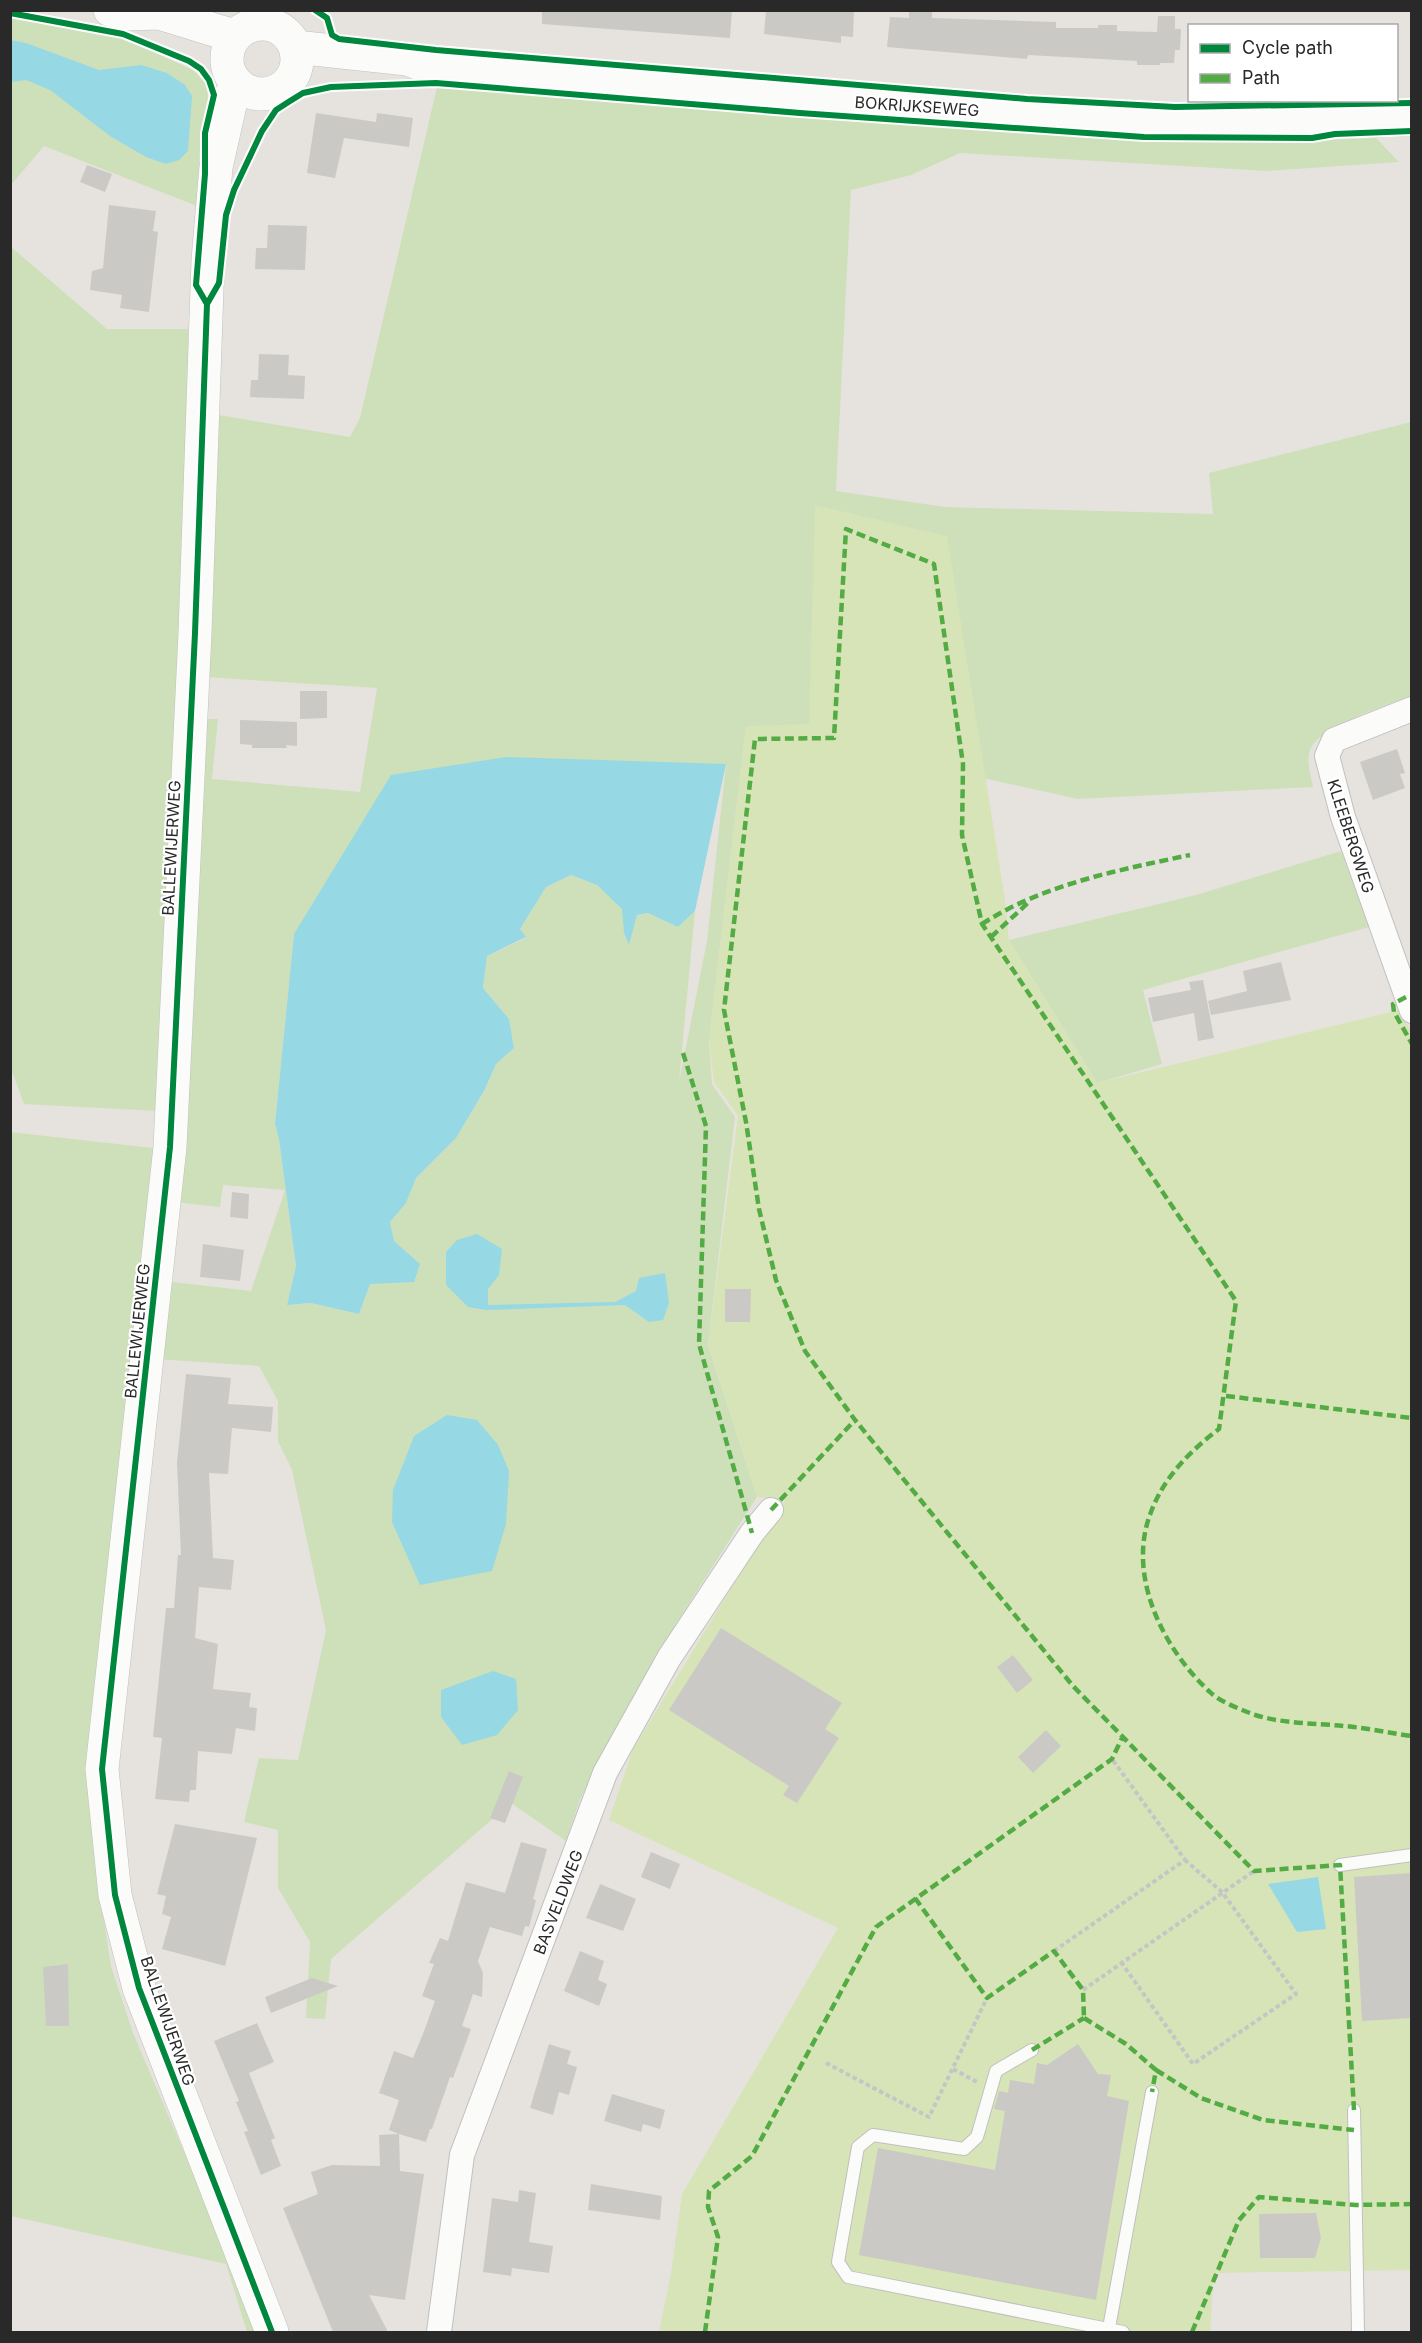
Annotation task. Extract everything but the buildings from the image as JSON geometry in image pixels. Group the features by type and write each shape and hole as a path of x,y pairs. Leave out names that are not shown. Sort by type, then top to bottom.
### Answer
{"street":[{"path":"119,12 159,13 234,36 226,57 231,76"},
{"path":"119,12 195,47 254,94 278,87 297,58 292,29"},
{"name":"BOKRIJKSEWEG","path":"234,36 252,25 263,24 292,29 423,65 665,87 1157,121 1411,124"},
{"name":"BOKRIJKSEWEG","path":"278,87 309,73 405,72 423,65"},
{"name":"BALLEWIJERWEG","path":"231,76 216,167 215,205 208,260 195,633 170,1147 102,1768 115,1895 139,1988 272,2332"},
{"name":"BALLEWIJERWEG","path":"215,205 248,124 278,87"},
{"name":"KLEEBERGWEG","path":"1412,709 1334,740 1327,756 1342,817 1412,1011"},
{"name":"BASVELDWEG","path":"439,2332 462,2155 604,1773 669,1658 752,1533 771,1510"}],"lane":[{"path":"1340,1865 1412,1855"},
{"path":"1032,2050 996,2071 977,2137 963,2149 873,2135 858,2147 838,2262 848,2277 1123,2332"},
{"path":"1109,2328 1152,2092"},
{"path":"1354,2110 1358,2332"}],"path":[{"path":"1112,1759 1185,1860 1222,1892 1296,1994 1194,2064 1121,1962"},
{"path":"1054,1951 1185,1860"},
{"path":"1083,1990 1254,1870"},
{"path":"826,2063 929,2117 987,1998"},
{"path":"954,2069 990,2089"}],"green space":[{"path":"11,16 121,37 193,70 207,84 208,100 201,130 197,206 44,146 11,185"},
{"path":"437,87 855,121 1142,140 1262,142 1376,138 1399,162 1268,171 960,153 911,175 851,190 836,491 945,507 1213,514 1209,473 1411,422 1411,696 1355,717 1316,741 1310,750 1308,759 1313,787 1078,799 746,726 709,1041 712,1084 735,1117 708,1345 757,1497 656,1655 580,1799 566,1841 511,1803 331,1959 325,2019 306,2018 310,1942 278,1888 278,1830 244,1822 259,1758 298,1760 326,1630 292,1470 278,1441 278,1401 259,1366 156,1359 164,1281 251,1291 285,1190 223,1185 220,1207 174,1202 204,719 218,719 212,779 360,792 377,688 204,677 213,414 350,437 360,418","holes":["726,764 707,941 679,1082 695,911 678,927 648,913 637,915 629,944 624,933 623,909 597,885 571,875 546,887 520,929 526,938 487,956 483,988 509,1019 514,1048 496,1064 484,1091 456,1138 416,1178 406,1203 390,1222 394,1241 419,1264 370,1284 359,1314 311,1303 287,1305 296,1266 275,1124 294,934"]},
{"path":"10,246 107,329 188,329 191,480 157,1111 24,1104 11,1073"},
{"path":"815,505 947,536 1005,900 1009,940 1097,1083 1399,1010 1411,1032 1411,2270 1214,2273 1210,2332 659,2332 671,2273 682,2194 838,1928 609,1820 633,1749 785,1500 757,1497 708,1345 738,1116 714,1082 709,1041 746,726 809,724"},
{"path":"1341,851 1369,927 1143,990 1162,1064 1097,1083 1009,940 1196,895"},
{"path":"10,1132 153,1148 156,1154 96,1868 111,1966 133,2033 261,2332 247,2332 226,2264 11,2216"}],"water":[{"path":"10,40 26,43 99,70 141,65 167,73 185,85 192,96 188,151 179,160 166,164 146,157 110,136 50,90 26,80 11,82"},
{"path":"506,757 726,764 695,911 678,927 648,913 637,915 629,945 624,933 622,909 597,885 571,875 546,887 520,929 526,937 487,956 483,988 509,1019 514,1048 496,1064 484,1091 456,1138 416,1178 406,1203 390,1222 394,1241 420,1264 414,1282 370,1284 359,1314 311,1303 287,1305 296,1266 275,1124 294,934 391,775"},
{"path":"477,1234 502,1249 499,1275 488,1289 488,1305 615,1302 636,1291 639,1278 665,1273 669,1303 663,1320 649,1322 625,1305 486,1310 468,1307 446,1285 446,1252 457,1240"},
{"path":"447,1415 477,1420 498,1445 509,1471 506,1524 492,1571 420,1585 392,1522 393,1490 414,1436"},
{"path":"493,1671 516,1679 518,1710 497,1735 462,1745 441,1717 441,1690"},
{"path":"1318,1877 1326,1929 1297,1932 1268,1884"}],"marked path":[{"path":"1354,2110 1340,1865 1254,1871 1073,1686 855,1420 805,1351 776,1280 759,1209 746,1122 724,1010 755,739 834,738 846,529 934,564 963,764 962,835 982,924 1236,1301 1219,1429 1188,1456 1163,1487 1156,1499 1144,1536 1143,1561 1146,1585 1164,1633 1177,1655 1193,1675 1214,1695 1240,1709 1261,1717 1284,1721 1353,1727 1412,1736"},
{"path":"982,924 1031,898 1083,880 1190,855"},
{"path":"991,937 1030,901"},
{"path":"1406,997 1393,1004 1394,1012 1412,1044"},
{"path":"683,1053 706,1126 699,1344 752,1533"},
{"path":"1226,1396 1412,1418"},
{"path":"771,1510 855,1420"},
{"path":"705,2332 718,2237 708,2207 709,2191 752,2156 876,1927 1112,1759 1123,1736"},
{"path":"915,1898 987,1998 1054,1951 1083,1990 1084,2018"},
{"path":"1084,2018 1126,2044 1156,2070 1152,2092"},
{"path":"1032,2050 1084,2018"},
{"path":"1156,2070 1201,2098 1263,2120 1354,2130"},
{"path":"1192,2332 1239,2220 1259,2197 1355,2205 1412,2204"}],"cycle path":[{"path":"315,10 327,18 332,35 339,39 436,50 1027,99 1175,107 1412,103"},
{"path":"10,13 123,34 189,61 201,69 209,80 214,95 205,133 205,174 196,285 207,304"},
{"path":"272,2332 139,1988 115,1895 102,1769 170,1147 195,633 207,304 219,283 226,215 234,190 262,131 276,110 303,93 331,87 436,83 800,113 1144,137 1312,138 1335,134 1412,131"}]}
